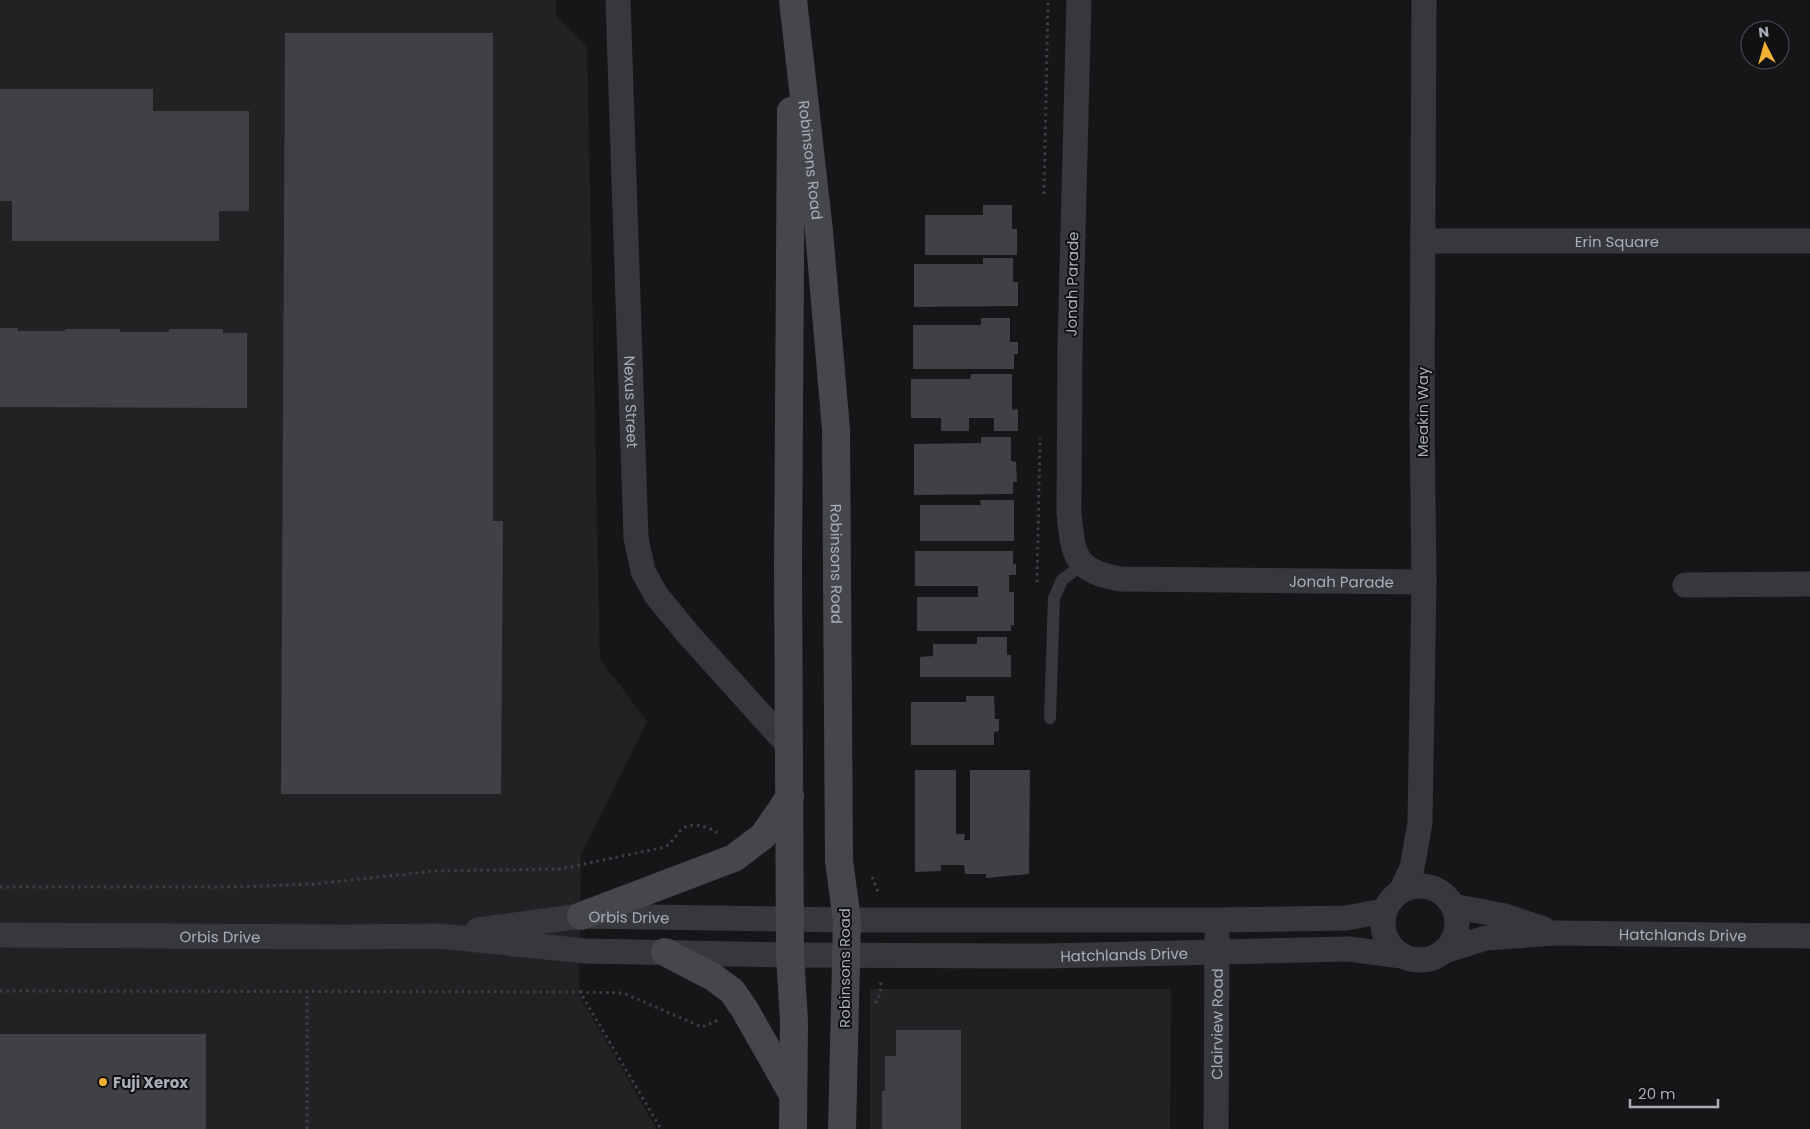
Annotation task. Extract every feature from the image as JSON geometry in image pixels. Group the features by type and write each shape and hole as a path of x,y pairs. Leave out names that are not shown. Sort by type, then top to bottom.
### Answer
{"main road":[{"name":"Robinsons Road","path":"793,0 789,223 788,457 790,955 794,1021 793,1129"},
{"name":"Robinsons Road","path":"793,0 819,231 836,430 839,861 847,920 842,1129"},
{"path":"581,916 734,858 764,836 790,797"},
{"path":"665,952 713,977 732,992 745,1010 793,1094"}],"street":[{"name":"Jonah Parade","path":"1079,0 1070,347 1069,513 1072,541 1076,554 1092,572 1120,579 1424,582"},
{"name":"Meakin Way","path":"1401,891 1412,868 1420,824 1424,582 1422,416 1424,0"},
{"name":"Nexus Street","path":"615,1 636,538 643,571 656,595 688,634 789,746"},
{"name":"Erin Square","path":"1423,240 1810,241"},
{"path":"1685,585 1810,584"},
{"name":"Meakin Way","path":"1420,824 1429,868 1448,899"},
{"path":"1422,886 1432,888 1448,899 1457,918 1457,930 1452,942 1435,957 1424,960 1402,956 1394,949 1384,932 1384,911 1401,891 1410,887 1422,886"},
{"name":"Hatchlands Drive","path":"1448,899 1556,934"},
{"path":"847,920 1346,918 1384,911"},
{"name":"Orbis Drive","path":"439,936 581,916 847,920"},
{"name":"Clairview Road","path":"1216,920 1216,1129"},
{"name":"Hatchlands Drive","path":"1444,951 1486,938 1556,934 1810,936"},
{"name":"Orbis Drive","path":"0,935 439,936 585,951 790,955"},
{"name":"Hatchlands Drive","path":"790,955 1046,956 1348,950 1402,956"}],"lane":[{"path":"1050,718 1054,598 1062,580 1083,564"}],"path":[{"path":"0,886 233,887 336,883 434,871 550,870 665,847 671,844 679,832 686,827 696,825 706,826 718,833 726,841 734,858"},
{"path":"0,991 580,992 660,1129"},
{"path":"307,991 307,1129"}],"shaded area":[{"path":"0,0 556,0 556,15 587,47 600,659 647,721 581,855 579,995 657,1129 0,1129"},
{"path":"870,989 1171,989 1170,1129 870,1129"}],"building":[{"path":"285,33 493,33 493,521 503,521 501,794 281,794"},
{"path":"0,89 153,89 153,111 249,111 249,211 219,211 219,241 12,241 12,201 0,201"},
{"path":"983,205 1012,205 1012,229 1017,229 1017,255 925,255 925,215 983,215"},
{"path":"983,258 1013,258 1013,282 1018,282 1018,306 914,307 914,264 983,264"},
{"path":"981,318 1010,318 1010,342 1018,342 1018,354 1014,354 1014,369 913,369 913,325 981,325"},
{"path":"0,328 18,328 18,331 120,329 120,332 169,332 169,329 223,329 223,333 247,333 247,408 0,407"},
{"path":"971,374 1012,374 1012,410 1018,409 1018,431 994,431 994,418 969,418 969,431 941,431 941,418 911,418 911,379 970,379"},
{"path":"981,437 1011,437 1011,461 1016,462 1017,482 1013,482 1013,494 914,495 914,444 981,443"},
{"path":"980,500 1014,500 1014,541 920,541 920,505 981,505"},
{"path":"915,551 1013,551 1013,564 1016,564 1016,575 1009,575 1009,592 1014,592 1014,626 1011,625 1011,631 917,631 917,597 978,597 978,586 915,586"},
{"path":"977,637 1007,637 1007,655 1011,655 1011,677 920,677 920,657 933,656 933,644 977,644"},
{"path":"966,696 994,696 995,719 999,719 999,731 994,732 994,745 911,745 911,702 966,702"},
{"path":"915,770 956,770 956,834 965,834 964,840 970,840 970,770 1030,770 1029,874 986,878 986,874 965,874 964,865 941,865 941,871 915,872"},
{"path":"896,1030 961,1030 961,1129 882,1129 882,1091 885,1091 885,1056 896,1056"},
{"name":"Fuji Xerox","path":"0,1034 206,1034 206,1129 0,1129"}],"place":[{"name":"Fuji Xerox","path":"103,1082"}]}
